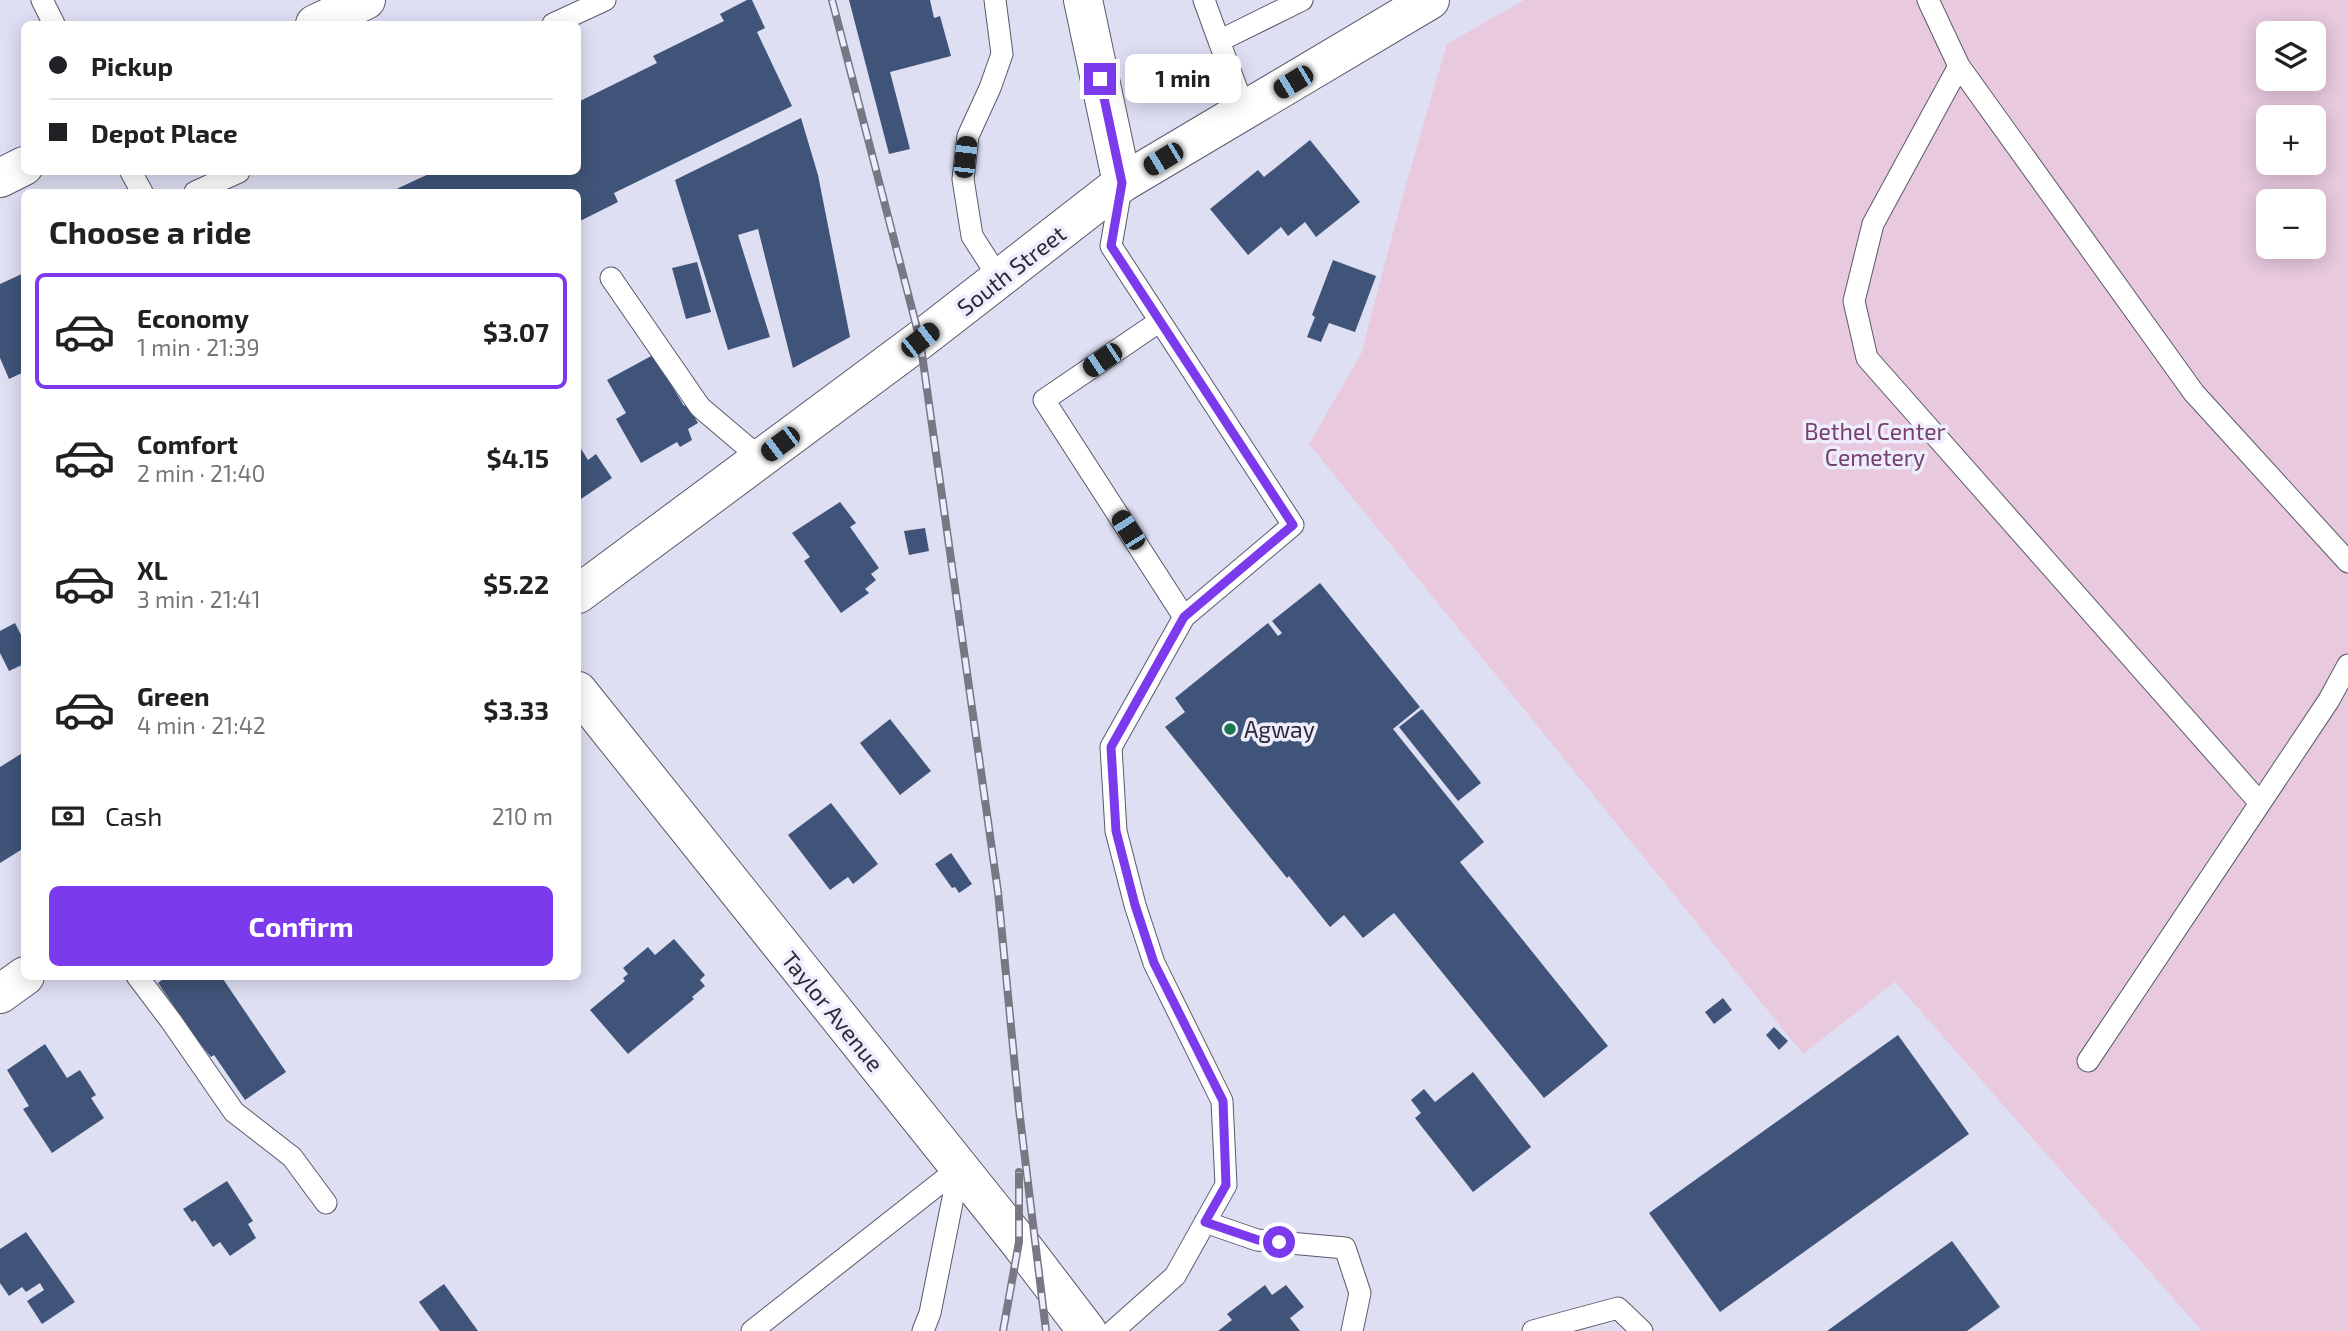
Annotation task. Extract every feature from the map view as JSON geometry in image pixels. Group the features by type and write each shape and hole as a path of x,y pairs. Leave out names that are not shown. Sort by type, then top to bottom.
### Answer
{"street":[{"path":"321,21 366,0"},
{"path":"1083,0 1122,183"},
{"name":"South Street","path":"581,592 1122,183 1245,111 1417,3"},
{"path":"0,178 21,168"},
{"name":"Taylor Avenue","path":"581,695 1087,1331"},
{"path":"0,994 21,979"}],"lane":[{"path":"41,0 52,21"},
{"path":"560,21 605,0"},
{"path":"995,0 1002,54 968,136 963,179 972,236 999,278"},
{"path":"1204,0 1245,111"},
{"path":"1219,41 1302,0"},
{"path":"1928,0 1959,66 2194,393 2348,562"},
{"path":"1959,66 1873,224 1854,301 1867,358 2260,803"},
{"path":"202,189 232,175"},
{"path":"1112,1331 1175,1276 1226,1185 1223,1101 1154,963 1135,905 1116,831 1111,747 1184,617 1293,525 1111,246 1122,183"},
{"path":"611,278 700,407 760,458"},
{"path":"1160,321 1044,400 1184,617"},
{"path":"2088,1061 2329,700 2348,665"},
{"path":"139,980 234,1112 292,1157 326,1203"},
{"path":"752,1331 959,1168"},
{"path":"923,1331 930,1313 959,1168"},
{"path":"1205,1222 1258,1240 1345,1248 1360,1293 1352,1331"},
{"path":"1533,1331 1618,1308 1642,1331"}],"green space":[{"name":"Bethel Center Cemetery","path":"1524,0 2348,0 2348,1331 2202,1331 1895,982 1803,1054 1309,444 1361,354 1447,44"}],"building":[{"path":"752,0 765,28 757,32 792,106 614,193 618,202 581,220 581,189 396,189 427,175 581,175 581,101 657,63 653,56 724,21 720,14"},
{"path":"849,0 930,0 934,18 940,16 951,56 890,72 910,149 889,154"},
{"path":"801,118 818,175 850,337 793,368 758,229 738,235 770,337 728,350 675,180"},
{"path":"1310,140 1360,202 1316,237 1305,222 1288,236 1281,227 1248,255 1210,209 1258,170 1264,177"},
{"path":"1333,260 1376,276 1355,332 1329,323 1321,342 1307,337 1315,317 1312,315"},
{"path":"697,262 711,312 686,319 672,268"},
{"path":"21,274 21,373 9,379 0,358 0,284"},
{"path":"653,355 684,406 687,404 698,423 688,429 692,440 680,447 677,442 641,463 616,419 626,413 607,380"},
{"path":"581,449 588,460 596,454 612,478 581,499"},
{"path":"840,502 856,523 850,527 879,568 871,574 876,580 865,589 869,593 841,613 804,561 810,557 792,533"},
{"path":"925,528 929,551 909,555 904,531"},
{"path":"1320,583 1420,707 1393,729 1484,842 1460,862 1608,1046 1544,1098 1394,913 1363,938 1344,915 1330,927 1165,727 1185,712 1175,698 1268,623 1278,636 1282,633 1272,621"},
{"path":"15,623 21,635 21,665 9,671 0,653 0,631"},
{"path":"1422,709 1481,783 1458,801 1399,727"},
{"path":"890,719 931,771 900,795 860,743"},
{"path":"21,754 21,850 0,863 0,767"},
{"path":"831,803 878,864 853,884 848,877 830,890 788,835"},
{"path":"951,853 972,884 959,893 955,887 952,888 935,864"},
{"path":"674,939 705,975 700,980 705,986 692,997 694,999 628,1054 590,1010 625,981 623,978 628,974 623,968 648,947 655,955"},
{"path":"162,980 224,980 286,1072 245,1100 214,1055 211,1057 201,1045 158,983"},
{"path":"1723,998 1732,1010 1714,1024 1705,1012"},
{"path":"1774,1027 1788,1041 1779,1050 1766,1035"},
{"path":"1898,1035 1969,1134 1720,1312 1649,1213"},
{"path":"45,1044 67,1078 80,1070 96,1095 91,1098 104,1118 52,1153 23,1109 29,1106 7,1070"},
{"path":"1473,1072 1531,1147 1473,1192 1415,1118 1421,1113 1411,1100 1424,1089 1435,1102"},
{"path":"227,1181 253,1221 248,1224 256,1238 230,1256 220,1242 213,1247 195,1220 192,1222 183,1209"},
{"path":"26,1232 75,1302 42,1324 27,1301 44,1290 40,1283 26,1292 22,1287 9,1296 0,1283 0,1249"},
{"path":"1952,1241 2000,1307 1967,1331 1827,1331"},
{"path":"444,1284 478,1331 440,1331 419,1302"},
{"path":"1265,1285 1272,1295 1286,1285 1304,1307 1290,1318 1300,1331 1218,1331 1232,1320 1227,1314"}],"railway":[{"path":"832,0 920,340 998,892 1019,1109 1046,1331"},
{"path":"1003,1331 1019,1242 1019,1172"}],"place":[{"name":"Agway","path":"1230,729"}],"route":[{"path":"1100,79 1122,183 1111,246 1293,525 1184,617 1111,747 1116,831 1135,905 1154,963 1223,1101 1226,1185 1205,1222 1258,1240 1279,1242"}]}
